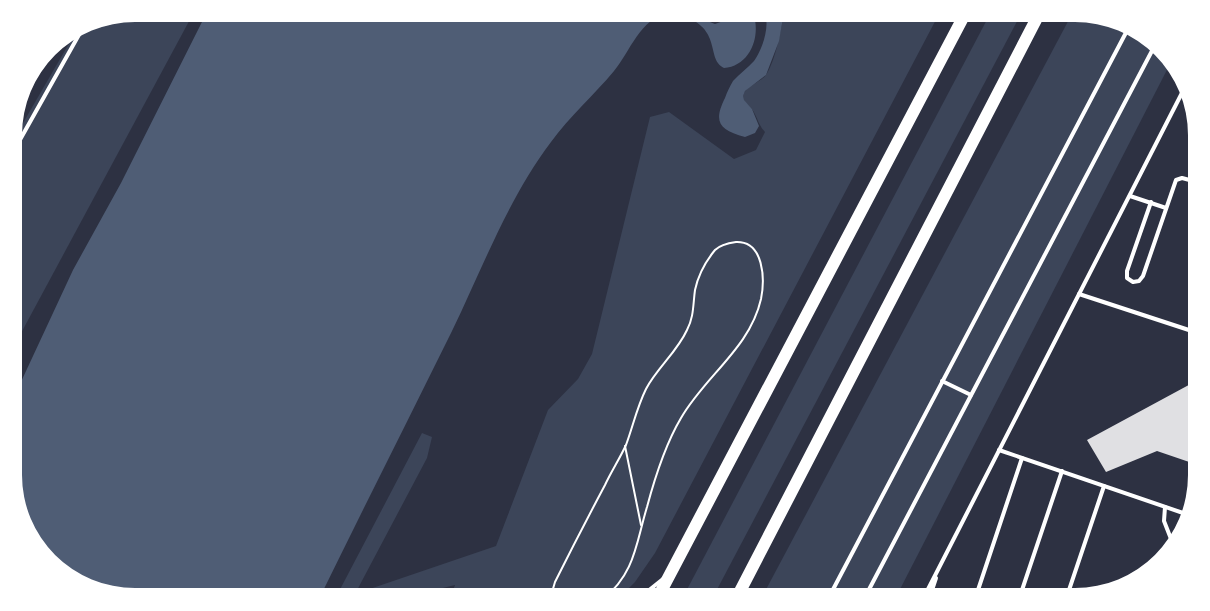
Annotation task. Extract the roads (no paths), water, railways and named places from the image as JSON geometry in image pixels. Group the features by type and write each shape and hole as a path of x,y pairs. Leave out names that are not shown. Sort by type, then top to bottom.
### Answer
{"highway":[{"path":"662,588 961,22"},
{"path":"742,588 1035,22"}],"lane":[{"path":"834,588 1125,35"},
{"path":"23,134 76,40"},
{"path":"870,588 1151,53"},
{"path":"928,588 1180,96"},
{"path":"1151,202 1127,271 1127,278 1133,282 1139,281 1143,276 1176,180 1188,180"},
{"path":"1129,195 1166,208"},
{"path":"1079,294 1188,330"},
{"path":"942,381 971,395"},
{"path":"999,450 1181,512"},
{"path":"979,588 1022,458"},
{"path":"1023,588 1062,471"},
{"path":"1070,588 1104,486"},
{"path":"1165,507 1164,521 1170,535"},
{"path":"933,588 940,565"},
{"path":"652,588 670,573"}]}
